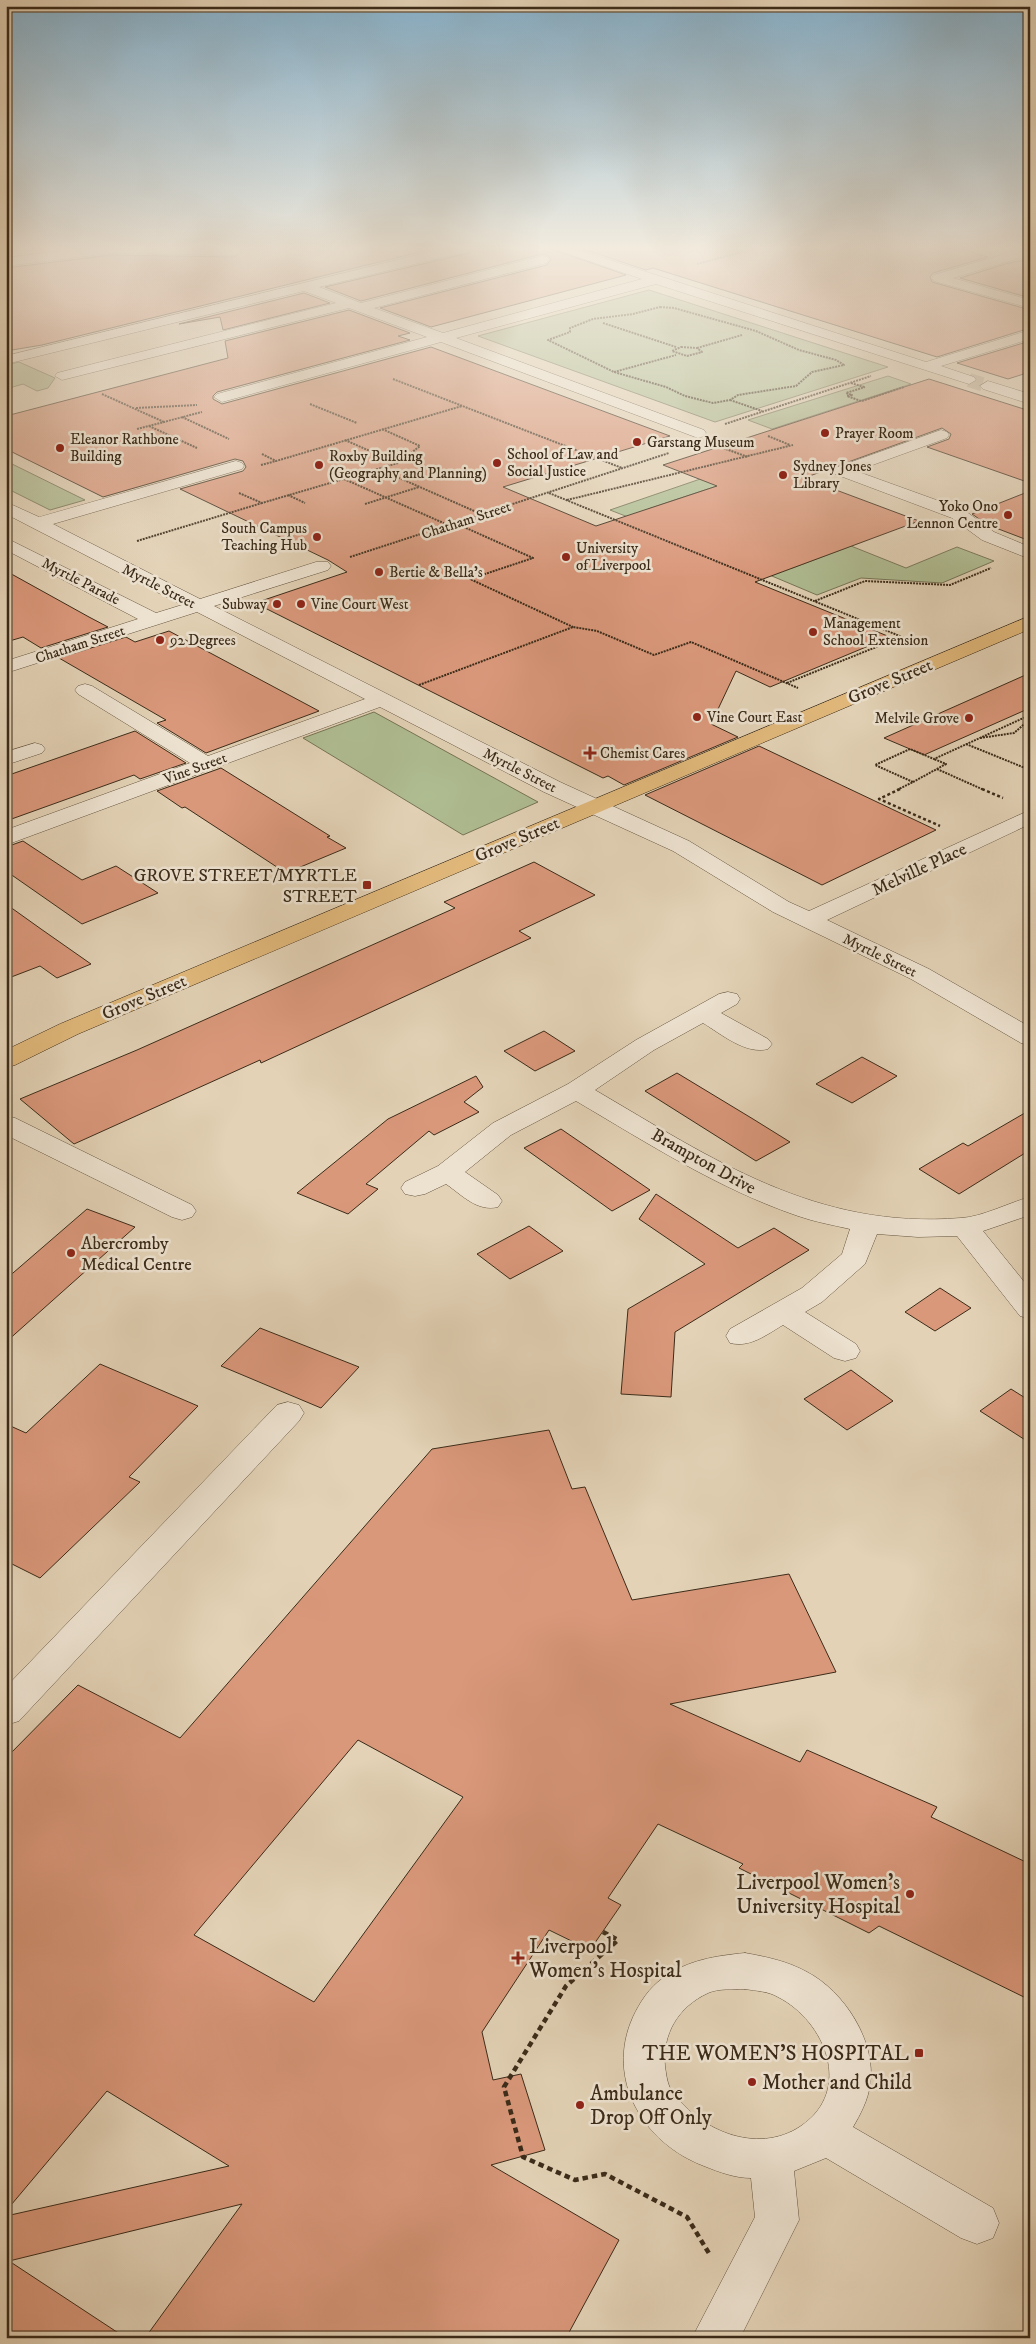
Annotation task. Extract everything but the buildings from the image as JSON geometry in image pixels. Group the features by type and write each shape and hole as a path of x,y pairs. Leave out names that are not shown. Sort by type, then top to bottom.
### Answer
{"main road":[{"name":"Grove Street","path":"6,1060 69,1029 1030,622"}],"street":[{"path":"13,358 64,381 155,357"},
{"path":"222,397 369,357"},
{"path":"495,357 698,433"},
{"path":"899,357 969,380"},
{"path":"926,366 954,357"},
{"path":"988,386 1030,399"},
{"path":"941,436 841,471 958,514 988,536 1029,554"},
{"path":"38,523 236,466"},
{"name":"Myrtle Street","path":"6,507 593,807 681,846 807,921 877,952 920,974 1030,1038"},
{"name":"Myrtle Parade","path":"6,543 155,620"},
{"name":"Chatham Street","path":"6,667 322,566"},
{"path":"85,690 206,764"},
{"name":"Vine Street","path":"6,838 383,699"},
{"path":"6,759 35,748"},
{"name":"Melville Place","path":"807,921 1030,816"},
{"path":"415,1188 448,1172 502,1129 577,1090 615,1064 728,999"},
{"path":"702,1013 759,1044"},
{"name":"Brampton Drive","path":"577,1090 710,1169 763,1193 810,1211 866,1224 918,1228 966,1227 1030,1206"},
{"path":"6,1124 182,1211"},
{"path":"448,1172 488,1201"},
{"path":"741,1336 812,1296 855,1258 866,1224"},
{"path":"966,1227 1030,1309"},
{"path":"784,1312 845,1351"},
{"path":"6,1711 288,1413"},
{"path":"745,1971 779,1978 808,1994 832,2018 847,2047 850,2079 841,2110 825,2134 799,2150 771,2158 736,2157 700,2145 672,2124 652,2096 642,2065 646,2034 659,2007 682,1986 712,1974 745,1971"},
{"path":"825,2134 977,2223"},
{"path":"716,2338 777,2220 771,2158"}],"path":[{"path":"584,357 614,372 666,387 685,396 713,403 730,400 738,395 796,386 812,372 844,365 826,357"},
{"path":"614,372 665,357"},
{"path":"351,362 623,468"},
{"path":"698,433 875,375"},
{"path":"64,381 164,422"},
{"path":"851,382 865,387 846,393 852,394 847,396 862,401 867,399"},
{"path":"730,400 763,412"},
{"path":"133,408 158,408 177,404 204,405"},
{"path":"310,404 357,424"},
{"path":"259,453 276,460 462,406"},
{"path":"137,429 206,411"},
{"path":"182,417 233,441"},
{"path":"370,429 375,431"},
{"path":"95,553 398,463 420,446 382,429"},
{"name":"Chatham Street","path":"322,566 712,438 698,433"},
{"path":"566,500 792,445 768,436"},
{"path":"345,440 398,463"},
{"path":"729,450 748,457"},
{"path":"378,469 482,515"},
{"path":"340,470 354,476"},
{"path":"343,479 448,525"},
{"path":"365,504 420,487"},
{"path":"238,493 262,503"},
{"path":"549,493 948,656"},
{"path":"288,495 305,503"},
{"path":"455,523 534,558 470,579 573,627 597,631 654,655 691,642 835,705"},
{"path":"814,601 865,582 950,585 1029,554"},
{"path":"383,699 573,627"},
{"path":"788,684 902,637"},
{"path":"934,759 1030,717"},
{"path":"977,739 1008,735 1022,730 1030,717"},
{"path":"966,744 1030,770"},
{"path":"913,782 876,765 910,749 946,764 938,769 913,782 879,799 945,829"},
{"path":"938,769 1008,800"},
{"path":"603,1932 618,1940 566,1986 504,2087 522,2157 575,2180 605,2174 687,2217 714,2263"}],"green space":[{"path":"537,357 858,357 888,367 715,422"},
{"path":"19,362 55,378 48,388 37,391 23,384 6,389 6,365"},
{"path":"888,376 911,384 772,429 748,420"},
{"path":"6,461 85,500 50,510 6,488"},
{"path":"774,467 648,509 646,524 610,510 709,476"},
{"path":"851,546 906,568 957,547 994,561 942,583 861,578 817,595 703,547 792,568"},
{"path":"374,712 538,802 463,835 303,738"}],"tunnel":[{"path":"969,380 988,386"}],"place":[{"name":"Prayer Room","path":"825,433"},
{"name":"Garstang Museum","path":"637,442"},
{"name":"Eleanor Rathbone Building","path":"60,448"},
{"name":"School of Law and Social Justice","path":"497,463"},
{"name":"Roxby Building (Geography and Planning)","path":"319,465"},
{"name":"Sydney Jones Library","path":"783,475"},
{"name":"Yoko Ono Lennon Centre","path":"1008,515"},
{"name":"South Campus Teaching Hub","path":"317,537"},
{"name":"University of Liverpool","path":"566,557"},
{"name":"Bertie & Bella's","path":"379,572"},
{"name":"Subway","path":"277,604"},
{"name":"Vine Court West","path":"301,604"},
{"name":"Management School Extension","path":"813,632"},
{"name":"92 Degrees","path":"160,640"},
{"name":"Vine Court East","path":"697,717"},
{"name":"Melvile Grove","path":"969,718"},
{"name":"Chemist Cares","path":"590,753"},
{"name":"GROVE STREET/MYRTLE STREET","path":"367,885"},
{"name":"Abercromby Medical Centre","path":"71,1253"},
{"name":"Liverpool Women's University Hospital","path":"910,1894"},
{"name":"Liverpool Women's Hospital","path":"518,1958"},
{"name":"THE WOMEN'S HOSPITAL","path":"919,2053"},
{"name":"Mother and Child","path":"752,2082"},
{"name":"Ambulance Drop Off Only","path":"580,2105"}]}
